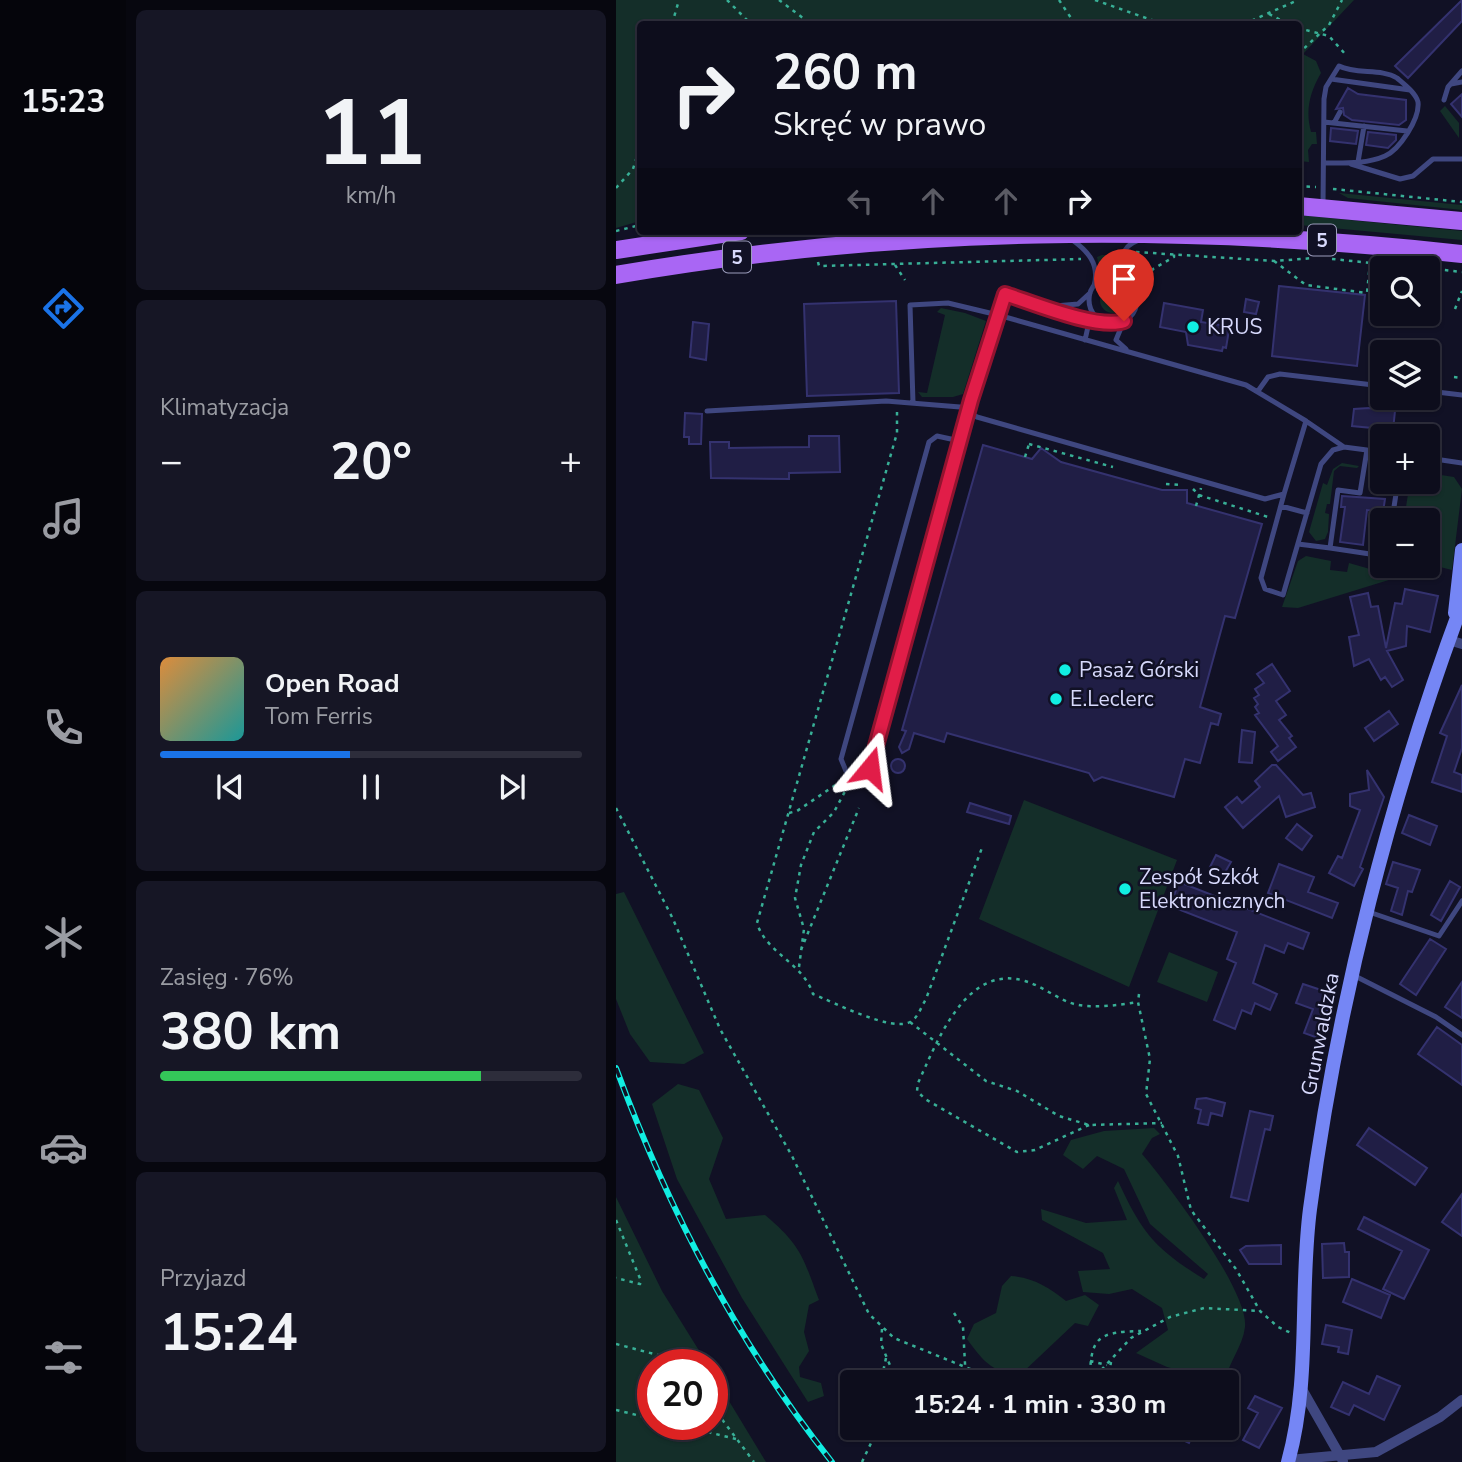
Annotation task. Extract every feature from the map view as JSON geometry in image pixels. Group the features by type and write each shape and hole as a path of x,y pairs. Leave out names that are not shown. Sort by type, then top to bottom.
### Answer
{"main road":[{"name":"5","path":"1302,206 1462,221"},
{"name":"5","path":"616,250 715,235"},
{"name":"5","path":"616,275 859,242 1000,235"},
{"name":"5","path":"1231,235 1304,238 1462,254"}],"street":[{"name":"Grunwaldzka","path":"1289,1461 1303,1391 1304,1270 1310,1208 1352,974 1366,911 1456,642 1455,575 1462,550"},
{"name":"Grunwaldzka","path":"1454,625 1462,604"},
{"path":"1303,1391 1342,1459"},
{"path":"1289,1461 1342,1459 1376,1452 1396,1443 1462,1400"}],"lane":[{"path":"1323,206 1326,163 1325,94 1339,66 1350,71 1392,76 1415,95 1418,106 1407,131 1391,153 1358,162 1326,163"},
{"path":"1444,100 1451,84 1462,71"},
{"path":"1331,79 1410,90"},
{"path":"1451,84 1462,82"},
{"path":"1353,92 1358,83"},
{"path":"1334,123 1340,112"},
{"path":"1324,122 1407,131"},
{"path":"1358,162 1364,126"},
{"path":"1348,163 1400,179 1413,176 1433,159 1462,159"},
{"path":"1064,235 1090,256 1096,269 1090,303 1093,312 1101,320"},
{"path":"960,441 937,436 929,442 843,750 842,765 853,775 861,776 870,768 960,441 968,410 1005,294 1090,320 1117,324 1131,317 1137,302 1137,295 1128,282 1121,260 1130,243 1172,235"},
{"path":"1038,304 1070,307 1078,304 1093,288 1114,276 1128,282"},
{"path":"913,403 910,305 948,303 1246,385 1344,447 1370,450"},
{"path":"1085,340 1093,312"},
{"path":"1124,321 1118,328 1116,340 1135,354"},
{"path":"1258,391 1268,377 1280,374 1370,385"},
{"path":"1440,392 1462,395"},
{"path":"706,411 898,402 968,410 977,417 1265,499 1284,494"},
{"path":"1306,421 1261,578 1265,589 1283,595 1326,455 1344,447"},
{"path":"1330,548 1338,490 1360,493 1367,450"},
{"path":"1440,460 1462,463"},
{"path":"1281,506 1307,513"},
{"path":"1298,544 1370,554"},
{"path":"1366,911 1439,936 1462,901"},
{"path":"1352,974 1436,1017 1462,1035"}],"path":[{"path":"673,21 679,0"},
{"path":"727,0 748,21"},
{"path":"779,0 807,21"},
{"path":"1059,0 1073,21"},
{"path":"1095,0 1154,21"},
{"path":"1252,21 1298,0"},
{"path":"1302,51 1322,34 1342,0"},
{"path":"1269,14 1282,21"},
{"path":"1302,29 1329,36 1346,55"},
{"path":"616,188 633,169 637,156"},
{"path":"1302,186 1308,187"},
{"path":"1338,189 1462,202"},
{"path":"616,231 637,226"},
{"path":"1129,252 1274,261 1318,257"},
{"path":"1011,253 1011,262"},
{"path":"1144,286 1149,273 1174,257 1174,253"},
{"path":"817,254 819,266 1083,259"},
{"path":"1328,258 1370,262 1367,293 1370,298"},
{"path":"1274,261 1306,285 1367,293"},
{"path":"895,264 905,280"},
{"path":"1440,269 1462,272"},
{"path":"1455,309 1462,291"},
{"path":"1454,377 1462,378"},
{"path":"898,402 897,433 757,923 761,934 799,967 809,981 813,994 871,1018 901,1024 910,1022 926,999 983,845"},
{"path":"1025,457 1032,433"},
{"path":"1029,444 1113,467"},
{"path":"1196,506 1203,481"},
{"path":"1166,484 1187,486 1199,495 1277,519"},
{"path":"799,967 804,929 795,898 801,865 814,832 834,812 853,775"},
{"path":"789,813 797,811 837,783 850,782"},
{"path":"616,808 673,919 720,1029 792,1156 869,1314 882,1329 921,1352 966,1369 963,1327 954,1313"},
{"path":"802,950 859,808"},
{"path":"1089,1125 1035,1150 1017,1152 925,1100 917,1091 938,1043 976,988 999,980 1024,980 1077,1004 1138,1002"},
{"path":"1139,994 1138,1002 1149,1050 1146,1094 1178,1156 1191,1210 1236,1269 1260,1311 1278,1327 1304,1338"},
{"path":"910,1022 986,1081 1017,1091 1059,1116 1089,1125 1162,1123"},
{"path":"616,1220 641,1281 640,1284 616,1278"},
{"path":"1103,1370 1131,1338 1170,1317 1204,1308 1260,1311"},
{"path":"882,1329 881,1343 892,1370"},
{"path":"1090,1370 1094,1345 1100,1336 1109,1332 1143,1331"},
{"path":"616,1344 637,1350"},
{"path":"883,1370 886,1357"},
{"path":"1090,1361 1109,1364"},
{"path":"1109,1364 1109,1370"},
{"path":"616,1410 637,1415"},
{"path":"728,1427 754,1462"},
{"path":"728,1437 738,1440"},
{"path":"862,1462 874,1440"}],"green space":[{"path":"616,0 1354,0 1303,54 1316,61 1321,73 1311,94 1309,124 1311,132 1316,132 1317,144 1312,144 1308,150 1309,162 1302,161 1302,21 637,21 637,222 616,228"},
{"path":"1445,106 1459,123 1459,138 1440,111"},
{"path":"1339,193 1462,205 1462,210 1348,198"},
{"path":"1302,215 1462,231 1462,240 1302,225"},
{"path":"1116,255 1116,272 1101,274 1097,257"},
{"path":"1113,287 1122,291 1126,300 1122,309 1113,313 1104,309 1100,300 1104,291"},
{"path":"941,308 986,321 963,394 953,397 922,397 918,392 927,393 945,315 937,312"},
{"path":"1342,463 1359,466 1340,466 1334,471 1330,504 1327,504 1325,513 1329,514 1328,532 1325,539 1316,541 1309,532 1323,483 1327,485 1333,469"},
{"path":"1440,475 1454,477 1462,489 1452,570 1440,567 1440,508 1406,508 1408,494 1440,494"},
{"path":"1306,556 1331,561 1330,570 1347,572 1349,563 1370,569 1370,578 1392,579 1298,608 1282,607 1298,561"},
{"path":"1024,800 1177,860 1129,987 979,919"},
{"path":"624,892 704,1053 684,1064 650,1062 630,1034 616,999 616,894"},
{"path":"1169,952 1218,972 1207,1002 1157,982"},
{"path":"678,1084 699,1090 723,1138 709,1179 726,1219 765,1215 794,1244 804,1262 819,1300 809,1305 804,1332 809,1351 799,1367 800,1377 821,1383 824,1396 808,1402 742,1298 677,1179 652,1104"},
{"path":"1154,1128 1160,1134 1152,1138 1142,1154 1221,1264 1243,1310 1244,1334 1228,1370 1179,1370 1136,1353 1168,1330 1162,1308 1132,1289 1109,1294 1083,1292 1078,1271 1110,1269 1103,1253 1042,1220 1041,1209 1086,1223 1127,1220 1114,1188 1118,1181 1143,1227 1162,1249 1204,1279 1208,1274 1150,1224 1124,1169 1097,1156 1083,1169 1063,1155 1071,1140 1104,1131"},
{"path":"616,1197 662,1291 698,1349 637,1349 637,1440 728,1440 728,1399 766,1462 616,1462"},
{"path":"1011,1276 1027,1279 1053,1291 1066,1301 1085,1295 1099,1305 1088,1326 1075,1323 1025,1370 998,1370 978,1354 967,1339 974,1324 996,1313 1002,1286"}],"building":[{"path":"1462,0 1462,21 1408,78 1395,66"},
{"path":"1348,88 1358,94 1406,100 1406,120 1399,125 1352,120 1344,115 1343,108 1336,109"},
{"path":"1462,94 1462,117 1451,104"},
{"path":"1331,128 1358,131 1356,144 1330,141"},
{"path":"1368,132 1396,135 1396,140 1388,148 1366,145"},
{"path":"1279,286 1365,295 1357,366 1272,356"},
{"path":"1246,299 1259,302 1256,314 1244,312"},
{"path":"896,301 899,393 807,396 804,304"},
{"name":"KRUS","path":"1164,303 1203,310 1201,322 1226,326 1229,330 1226,348 1223,347 1222,351 1188,345 1186,332 1160,327"},
{"path":"693,322 709,324 706,360 690,357"},
{"path":"1354,409 1395,411 1394,424 1370,424 1370,428 1352,426"},
{"path":"685,413 702,414 701,444 689,444 689,437 684,437"},
{"path":"809,436 839,436 840,472 789,473 789,479 711,478 710,442 729,442 729,448 809,447"},
{"name":"Pasaż Górski","path":"983,445 1032,459 1041,448 1061,462 1162,490 1187,490 1187,503 1262,524 1235,618 1225,616 1200,707 1221,714 1218,725 1211,723 1200,763 1185,759 1174,797 1102,777 1094,781 1089,773 947,733 944,742 914,733 909,749 902,753 899,747 906,731 902,730"},
{"path":"1342,496 1385,499 1384,508 1367,510 1363,545 1340,542 1345,507 1341,507"},
{"path":"1405,589 1438,596 1430,632 1407,626 1406,646 1387,651 1403,680 1392,687 1385,677 1381,680 1369,659 1354,666 1349,637 1359,635 1350,597 1368,593 1371,607 1378,606 1386,648 1395,603 1402,604"},
{"path":"1272,664 1290,691 1276,701 1286,715 1279,720 1292,736 1289,738 1296,747 1278,761 1271,752 1278,746 1255,715 1259,713 1254,698 1259,695 1255,689 1264,683 1257,674"},
{"path":"1462,685 1462,748 1454,772 1462,775 1462,792 1432,782 1447,736 1440,733"},
{"path":"1389,711 1398,724 1374,741 1365,728"},
{"path":"1242,730 1255,732 1252,763 1239,762"},
{"path":"898,759 903,761 903,771 898,773 893,771 891,766 893,761"},
{"path":"1272,765 1276,765 1303,795 1311,793 1315,807 1286,817 1279,796 1243,828 1225,807 1237,797 1242,803 1260,787 1255,781"},
{"path":"1367,770 1384,797 1360,867 1363,869 1354,886 1329,873 1338,856 1342,858 1360,810 1350,806 1350,794 1369,790"},
{"path":"970,803 1011,816 1009,824 967,812"},
{"path":"1409,815 1437,826 1430,845 1402,833"},
{"path":"1297,824 1312,836 1302,850 1286,838"},
{"path":"1216,855 1231,862 1224,874 1210,867"},
{"path":"1393,862 1420,870 1412,892 1408,891 1402,915 1391,911 1398,888 1386,884"},
{"path":"1279,864 1314,877 1308,892 1338,903 1332,918 1268,893"},
{"path":"1450,881 1460,887 1441,921 1431,915"},
{"path":"1179,882 1309,933 1303,949 1288,943 1284,953 1265,945 1253,983 1277,994 1270,1010 1255,1003 1251,1014 1242,1010 1235,1029 1214,1020 1236,963 1227,959 1237,932 1170,906"},
{"path":"1430,939 1446,949 1416,995 1400,984"},
{"path":"1462,982 1462,1018 1445,1007"},
{"path":"1303,984 1333,994 1318,1038 1304,1033 1313,1009 1296,1003"},
{"path":"1437,1027 1462,1045 1462,1085 1418,1054"},
{"path":"1206,1098 1225,1103 1222,1116 1211,1113 1208,1125 1198,1123 1201,1110 1195,1108 1197,1099"},
{"path":"1250,1111 1273,1116 1270,1130 1265,1129 1248,1201 1231,1197"},
{"path":"1369,1128 1427,1168 1415,1185 1357,1145"},
{"path":"1462,1194 1462,1236 1442,1222"},
{"path":"1364,1217 1429,1250 1404,1299 1383,1289 1402,1251 1358,1229"},
{"path":"1344,1243 1345,1252 1349,1252 1349,1277 1323,1278 1322,1244"},
{"path":"1281,1245 1281,1264 1249,1264 1240,1250 1246,1246"},
{"path":"1352,1279 1390,1295 1381,1318 1343,1302"},
{"path":"1326,1325 1352,1330 1348,1354 1338,1352 1339,1347 1322,1344"},
{"path":"1377,1376 1400,1386 1384,1420 1354,1405 1349,1415 1331,1407 1343,1382 1369,1394"},
{"path":"1255,1396 1282,1408 1259,1448 1243,1440 1258,1413 1248,1408"}],"railway":[{"path":"616,1068 658,1172 708,1274 766,1370 832,1462"}],"place":[{"name":"KRUS","path":"1193,327"},
{"name":"Pasaż Górski","path":"1065,670"},
{"name":"E.Leclerc","path":"1056,699"},
{"name":"Zespół Szkół Elektronicznych","path":"1125,889"}],"route":[{"path":"870,768 971,400 1005,294 1090,320 1117,324 1124,321"}]}
